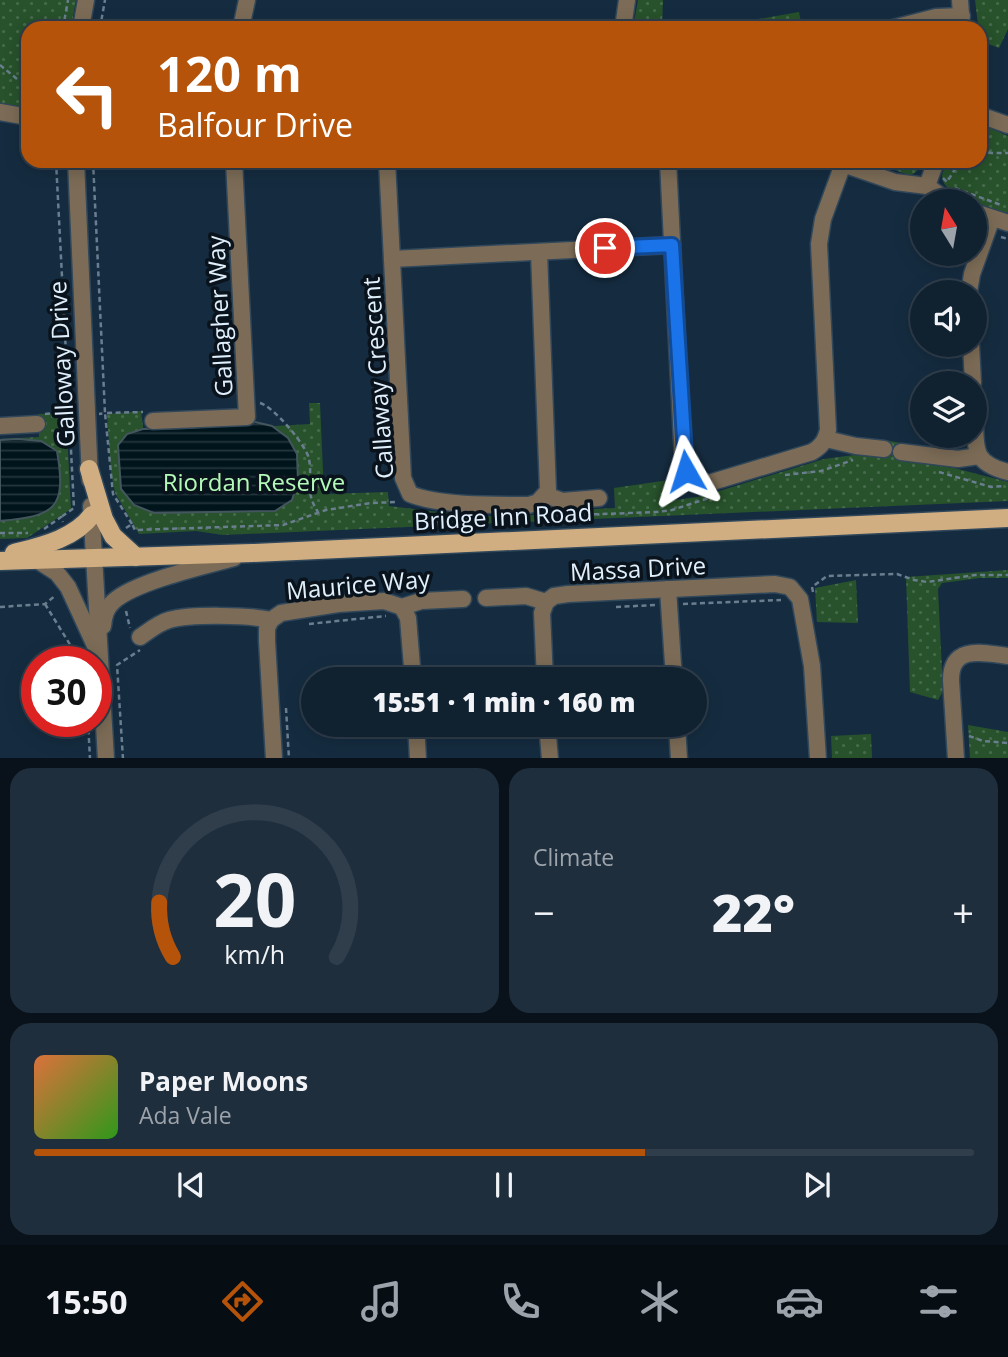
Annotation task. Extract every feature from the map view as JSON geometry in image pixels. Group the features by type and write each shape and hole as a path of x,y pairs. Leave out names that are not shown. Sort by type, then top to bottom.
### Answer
{"main road":[{"path":"89,469 104,519 113,536 136,557"},
{"path":"0,558 70,534 80,529 92,515"},
{"name":"Bridge Inn Road","path":"0,558 94,559 252,553 1008,518"}],"street":[{"path":"82,21 86,0"},
{"path":"242,21 247,0"},
{"path":"624,21 627,0"},
{"path":"923,21 961,15"},
{"path":"0,112 21,116"},
{"path":"987,118 1008,125"},
{"name":"Galloway Drive","path":"74,168 100,646"},
{"name":"Gallagher Way","path":"153,416 247,417 234,168"},
{"name":"Callaway Crescent","path":"387,168 405,485 410,494 438,501 529,505 546,495 562,501 599,499"},
{"path":"668,168 683,462 692,480 709,483 812,452 826,439 828,418 819,244 838,168"},
{"path":"854,168 895,182 927,186 931,189"},
{"path":"927,186 933,168"},
{"path":"987,216 1008,223"},
{"path":"971,280 992,218"},
{"path":"392,259 672,245"},
{"path":"538,251 549,481 546,495"},
{"path":"0,426 37,424"},
{"path":"826,439 856,446 958,459 979,456"},
{"path":"978,448 979,456 984,463 993,469 1008,472"},
{"path":"102,646 103,620 107,608 121,596 171,576 252,553"},
{"path":"37,560 57,573 68,587 95,646"},
{"name":"Massa Drive","path":"486,598 526,596 546,602 554,596 568,594 775,584 783,585 797,594"},
{"path":"668,589 673,667"},
{"path":"797,594 813,678 818,758"},
{"name":"Maurice Way","path":"138,639 162,623 178,619 250,616 271,620 286,611 338,604 384,601 402,607 421,601 463,599"},
{"path":"544,667 542,613 546,602"},
{"path":"402,607 408,618 412,667"},
{"path":"271,620 267,628 267,641 274,758"},
{"path":"962,753 951,680 953,667 962,656 973,652 1008,656"},
{"path":"105,737 106,758"},
{"path":"417,737 418,758"},
{"path":"548,737 550,758"},
{"path":"678,737 679,758"}],"path":[{"path":"64,21 68,0"},
{"path":"101,21 105,0"},
{"path":"0,65 21,82"},
{"path":"987,152 1008,153"},
{"path":"56,168 74,508 61,517"},
{"path":"93,168 105,413 113,494 132,524"},
{"path":"955,168 946,180 951,186 1008,207"},
{"path":"247,403 263,403 271,407 304,447 309,458 308,490 318,512"},
{"path":"105,413 153,416"},
{"path":"682,604 797,594 813,598 812,587 827,576 897,574 927,582 975,575 1008,575"},
{"path":"0,607 45,604 68,587"},
{"path":"121,596 138,639 117,665 123,758"},
{"path":"45,604 71,646"},
{"path":"962,753 968,736 983,741 1008,743"},
{"path":"89,737 90,758"}],"green space":[{"path":"0,0 76,0 72,21 21,21 21,108 0,106"},
{"path":"638,0 663,0 662,21 634,21"},
{"path":"975,0 1008,0 1008,29 999,48 987,44 987,21 978,21"},
{"path":"799,12 801,21 747,21"},
{"path":"987,127 1008,136 1008,213 987,207 987,189 949,189 942,177 945,168 987,168"},
{"path":"890,168 920,168 911,176"},
{"name":"Riordan Reserve","path":"309,403 320,403 324,494 388,492 389,506 497,516 615,508 614,488 669,480 669,501 703,496 824,459 854,455 883,458 885,440 901,443 900,460 954,468 1008,482 1008,501 223,535 196,531 139,534 115,493 107,414 141,411 144,434 310,424"},
{"path":"66,413 71,509 27,538 0,539 0,439 39,437 38,414"},
{"path":"1008,570 1008,578 980,578 942,583 938,589 943,691 938,700 910,692 906,577"},
{"path":"856,580 858,623 817,622 815,588"},
{"path":"968,725 1008,732 1008,758 970,758"},
{"path":"871,734 872,758 832,758 831,736"}],"water":[{"path":"255,422 272,426 288,438 297,454 298,481 292,500 275,511 154,513 134,505 121,489 118,445 127,434 143,429"},
{"path":"0,440 41,441 57,451 60,470 58,497 53,506 45,512 0,521"}],"route":[{"path":"605,248 672,245 683,462 686,471"}]}
